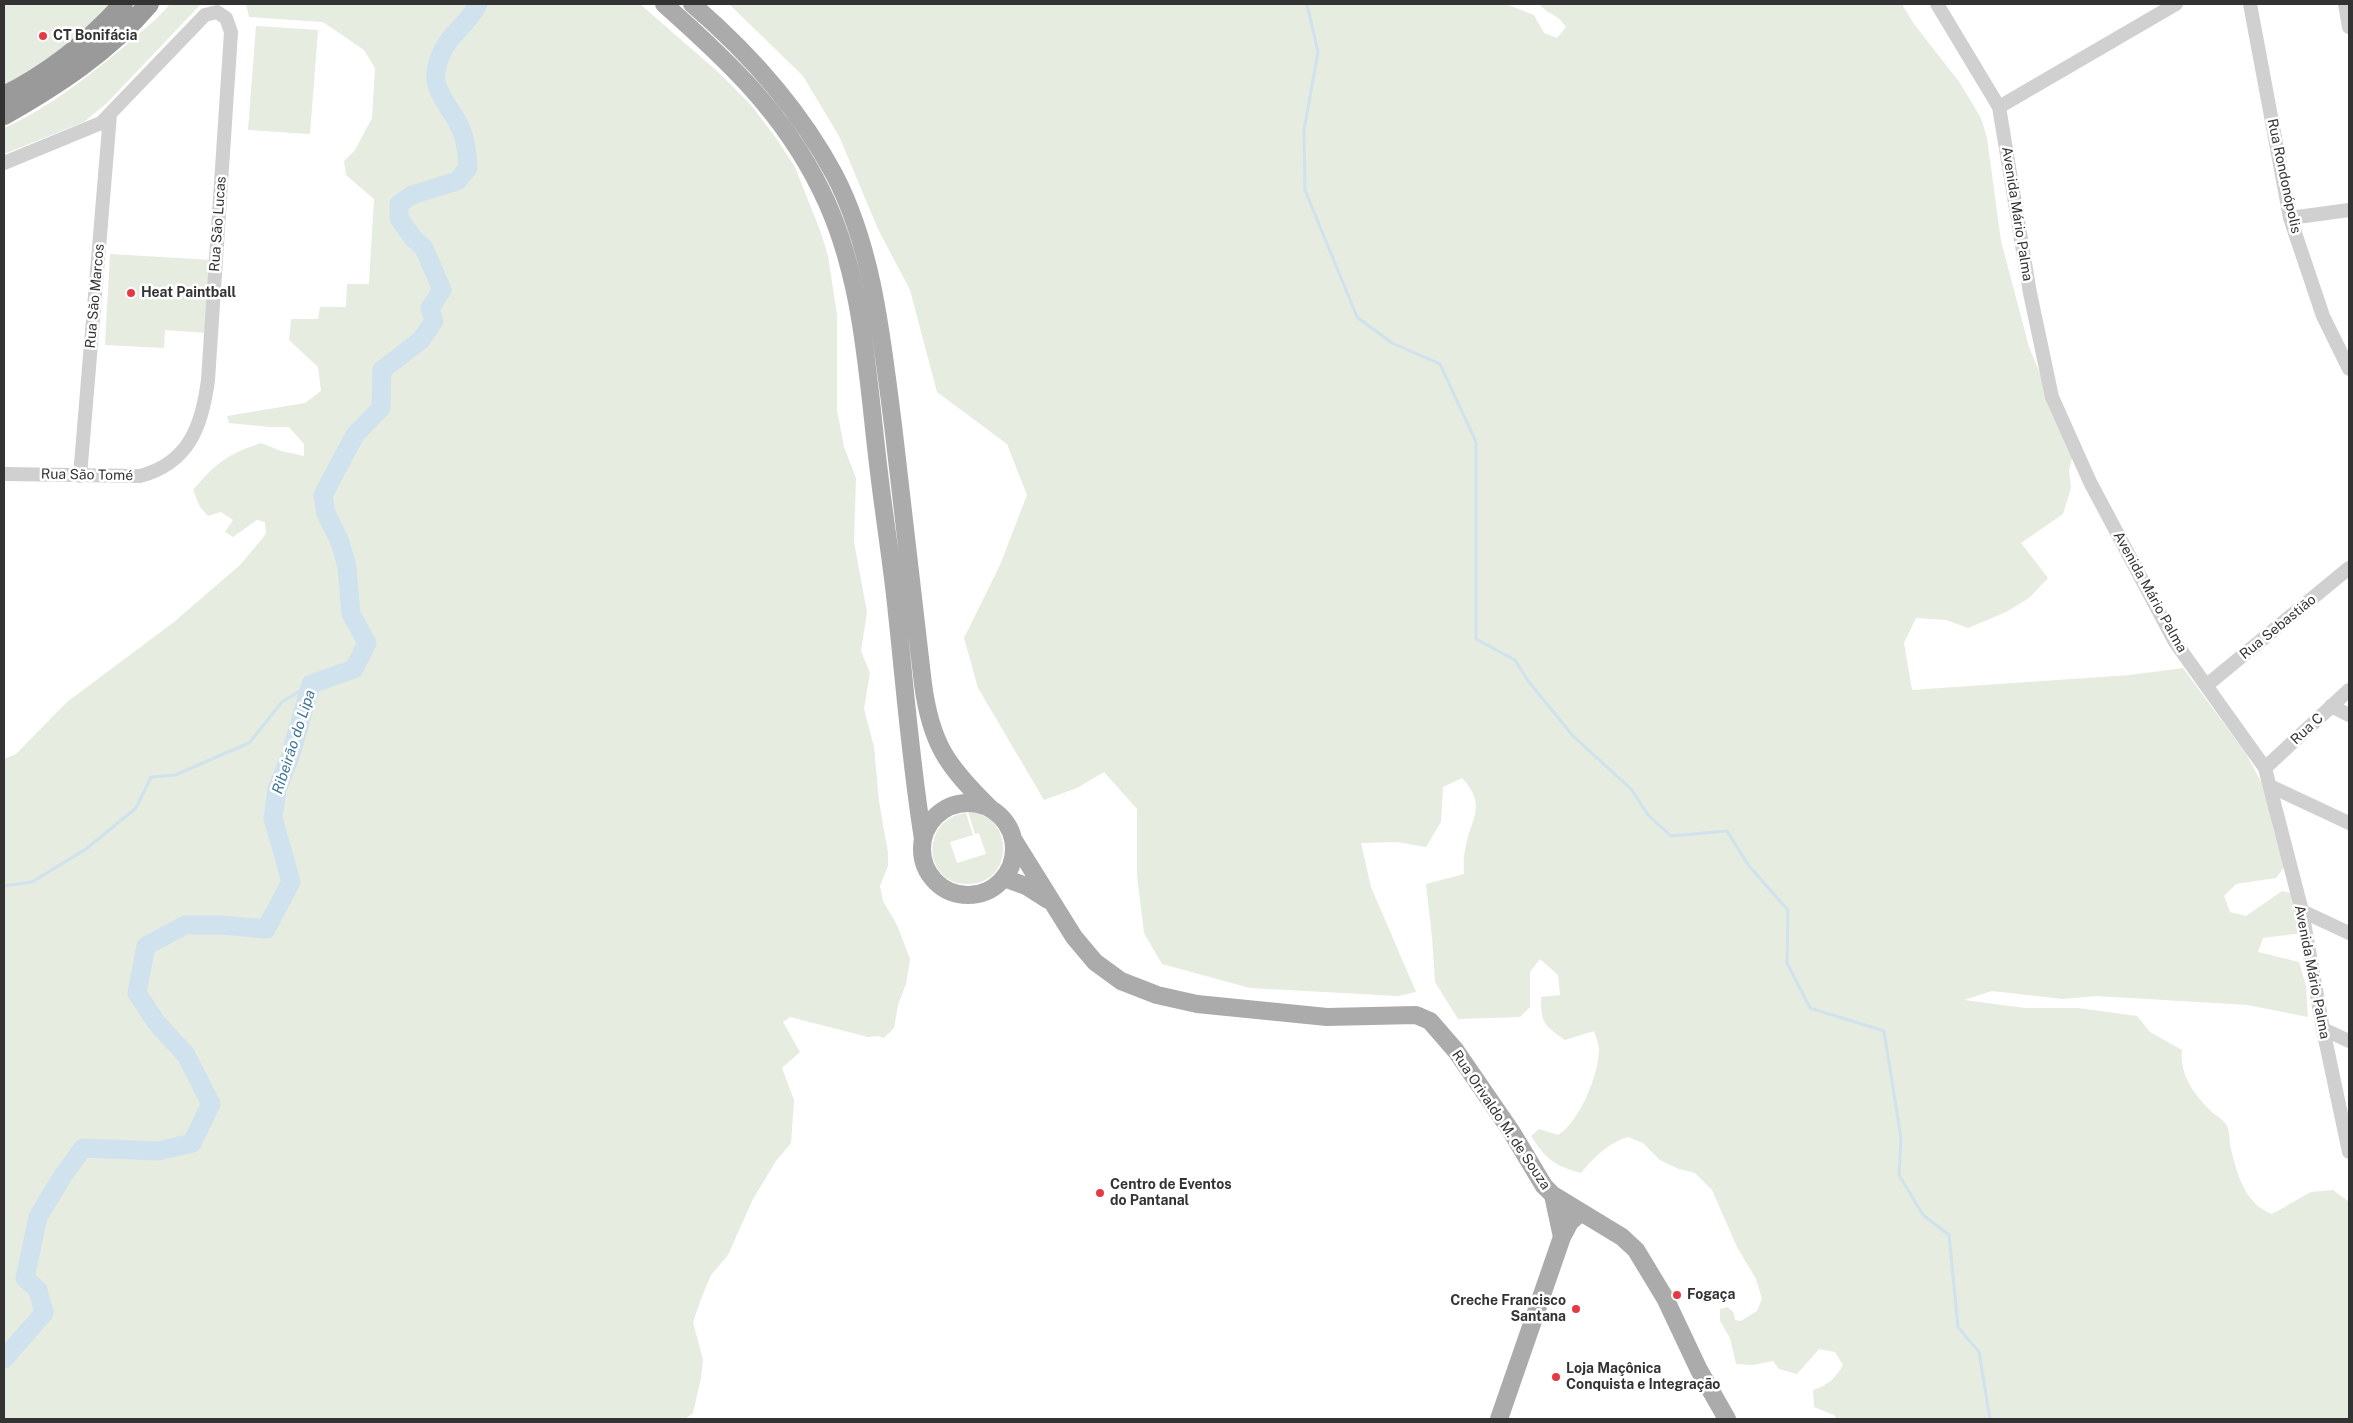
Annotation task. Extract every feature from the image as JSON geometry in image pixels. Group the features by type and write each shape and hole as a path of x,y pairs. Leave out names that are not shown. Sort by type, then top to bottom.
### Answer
{"highway":[{"path":"4,96 59,64 86,42 123,4"},
{"path":"4,115 33,99 94,56 123,32 149,4"}],"main road":[{"path":"664,4 736,70 765,102 792,139 822,190 840,236 854,285 867,371 895,595 913,777 923,838 921,852 927,871 937,884 950,892 966,895 982,893 996,886 1004,878 1012,862 1013,839 1006,822 966,785 948,762 934,737 926,708 887,372 871,281 855,223 834,175 803,122 776,87 745,53 692,4"},
{"path":"923,838 932,820 949,807 970,803 990,808"},
{"name":"Rua Orivaldo M. de Souza","path":"1013,839 1074,937 1095,962 1122,981 1156,995 1197,1004 1327,1017 1416,1015 1430,1020 1456,1051 1512,1131 1544,1186 1553,1195 1622,1237 1636,1250 1665,1298 1699,1370 1727,1419"},
{"name":"Rua Orivaldo M. de Souza","path":"1004,878 1026,886 1052,904"},
{"name":"Rua Orivaldo M. de Souza","path":"1553,1195 1562,1237"},
{"path":"1499,1419 1562,1237 1570,1222 1581,1212"}],"street":[{"path":"1937,4 1999,107 2155,9 2176,4"},
{"name":"Rua Rondonópolis","path":"2250,4 2290,218 2323,316 2349,369"},
{"path":"2345,4 2349,27"},
{"name":"Rua São Lucas","path":"110,115 205,15 217,12 222,14 229,24 231,32 208,380 204,408 197,430 185,448 168,464"},
{"name":"Avenida Mário Palma","path":"1999,107 2030,293 2052,397 2090,482 2175,642 2265,768 2302,911 2323,1030 2349,1152"},
{"path":"4,162 90,129 110,115"},
{"name":"Rua São Marcos","path":"80,476 110,115"},
{"path":"2290,218 2349,210"},
{"name":"Rua São Tomé","path":"4,474 140,476 155,472 168,464"},
{"name":"Rua Sebastião","path":"2207,685 2349,568"},
{"name":"Rua C","path":"2265,768 2349,690"},
{"path":"2331,706 2349,715"},
{"path":"2270,786 2349,823"},
{"path":"2302,911 2349,932"},
{"path":"2323,1030 2349,1041"}],"shaded area":[{"name":"CT Bonifácia","path":"4,4 116,4 54,60 4,89"},
{"path":"170,4 201,4 107,103 84,122 4,154 4,128 37,111 82,80 154,21"},
{"path":"246,4 640,4 718,72 751,105 795,167 821,233 828,256 837,315 837,410 844,447 856,478 854,542 867,612 861,651 870,673 864,709 874,747 879,801 888,853 888,866 880,886 883,901 897,925 910,959 906,984 898,1005 894,1028 884,1038 878,1036 868,1037 790,1017 783,1022 800,1052 782,1068 794,1100 791,1143 776,1161 753,1199 728,1255 711,1275 701,1299 693,1322 703,1360 701,1378 693,1413 685,1419 4,1419 4,759 16,754 67,702 174,622 240,565 262,539 266,533 265,522 257,520 233,537 225,532 233,520 221,512 208,516 200,507 193,490 215,466 230,456 261,443 281,451 304,456 304,444 289,427 229,423 227,416 305,403 321,391 318,367 289,340 291,319 318,319 320,307 346,307 347,284 369,284 374,199 346,175 344,161 355,150 372,118 375,68 364,50 323,22 249,17"},
{"path":"729,4 1506,4 1534,15 1544,33 1557,38 1566,27 1559,19 1539,4 1902,4 1914,24 1960,83 1981,118 1987,138 2001,241 2029,347 2073,454 2069,471 2071,488 2063,514 2021,543 2048,578 2029,598 2006,612 1968,628 1946,620 1916,618 1904,643 1912,690 2130,675 2183,668 2245,752 2265,789 2274,832 2285,866 2276,878 2236,884 2224,896 2230,912 2246,916 2282,891 2292,893 2302,933 2263,938 2258,952 2299,962 2306,986 2308,1017 2248,1005 2097,996 2063,999 1992,991 1964,1000 2025,1008 2078,1008 2137,1016 2150,1032 2182,1050 2183,1068 2194,1092 2226,1124 2239,1178 2255,1203 2272,1214 2311,1192 2333,1190 2348,1201 2349,1419 1837,1419 1834,1415 1814,1407 1813,1390 1831,1381 1843,1365 1835,1352 1819,1349 1797,1374 1779,1369 1773,1361 1753,1365 1736,1364 1730,1338 1720,1321 1720,1309 1728,1307 1734,1313 1735,1320 1741,1321 1757,1311 1762,1299 1756,1279 1737,1247 1712,1190 1695,1173 1679,1169 1660,1160 1643,1143 1628,1137 1602,1151 1581,1173 1551,1160 1531,1136 1539,1129 1558,1135 1566,1128 1574,1119 1586,1097 1598,1061 1599,1048 1594,1031 1565,1040 1552,1031 1543,1019 1541,997 1560,995 1558,975 1540,959 1530,972 1530,1007 1520,1017 1458,1019 1435,982 1426,884 1464,874 1464,854 1476,806 1470,788 1462,778 1443,787 1441,822 1426,847 1397,842 1361,843 1371,887 1416,992 1398,996 1250,988 1162,964 1144,933 1137,875 1137,809 1104,772 1077,788 1044,800 978,688 964,638 1000,565 1027,495 1007,444 937,392 910,290 878,229 839,136 803,76"},
{"path":"256,26 318,30 310,134 248,130"},
{"path":"110,254 212,260 207,333 165,330 164,348 105,345"},
{"path":"968,812 983,816 994,824 1001,835 1003,848 1001,861 995,873 984,881 969,884 954,882 943,875 935,864 933,851 934,839 940,827 951,818 966,813 973,835 950,842 957,863 986,854 979,833 975,834"}],"waterway":[{"name":"Ribeirão do Lipa","path":"4,1359 44,1313 38,1290 25,1278 38,1217 62,1177 83,1148 158,1151 192,1143 211,1104 186,1055 156,1022 137,993 146,946 185,925 222,925 266,929 291,882 273,818 277,789 290,757 311,684 354,669 367,643 351,614 347,567 340,542 326,513 323,495 355,435 381,408 382,370 421,340 434,321 430,308 442,290 424,248 413,238 399,218 399,204 412,195 457,181 468,168 463,134 438,89 436,72 443,50 478,4"},
{"path":"1307,4 1318,52 1304,130 1305,190 1357,317 1392,343 1440,364 1476,442 1476,639 1515,660 1529,682 1573,736 1631,789 1648,815 1671,836 1727,831 1749,866 1788,910 1787,963 1810,1008 1884,1031 1901,1138 1899,1175 1923,1215 1949,1235 1958,1327 1979,1352 1990,1419"},
{"path":"4,886 32,882 86,849 136,808 151,777 175,775 249,743 282,702 311,684"}],"place":[{"name":"CT Bonifácia","path":"43,36"},
{"name":"Heat Paintball","path":"131,293"},
{"name":"Centro de Eventos do Pantanal","path":"1100,1193"},
{"name":"Fogaça","path":"1677,1295"},
{"name":"Creche Francisco Santana","path":"1576,1309"},
{"name":"Loja Maçônica Conquista e Integração","path":"1556,1377"}]}
